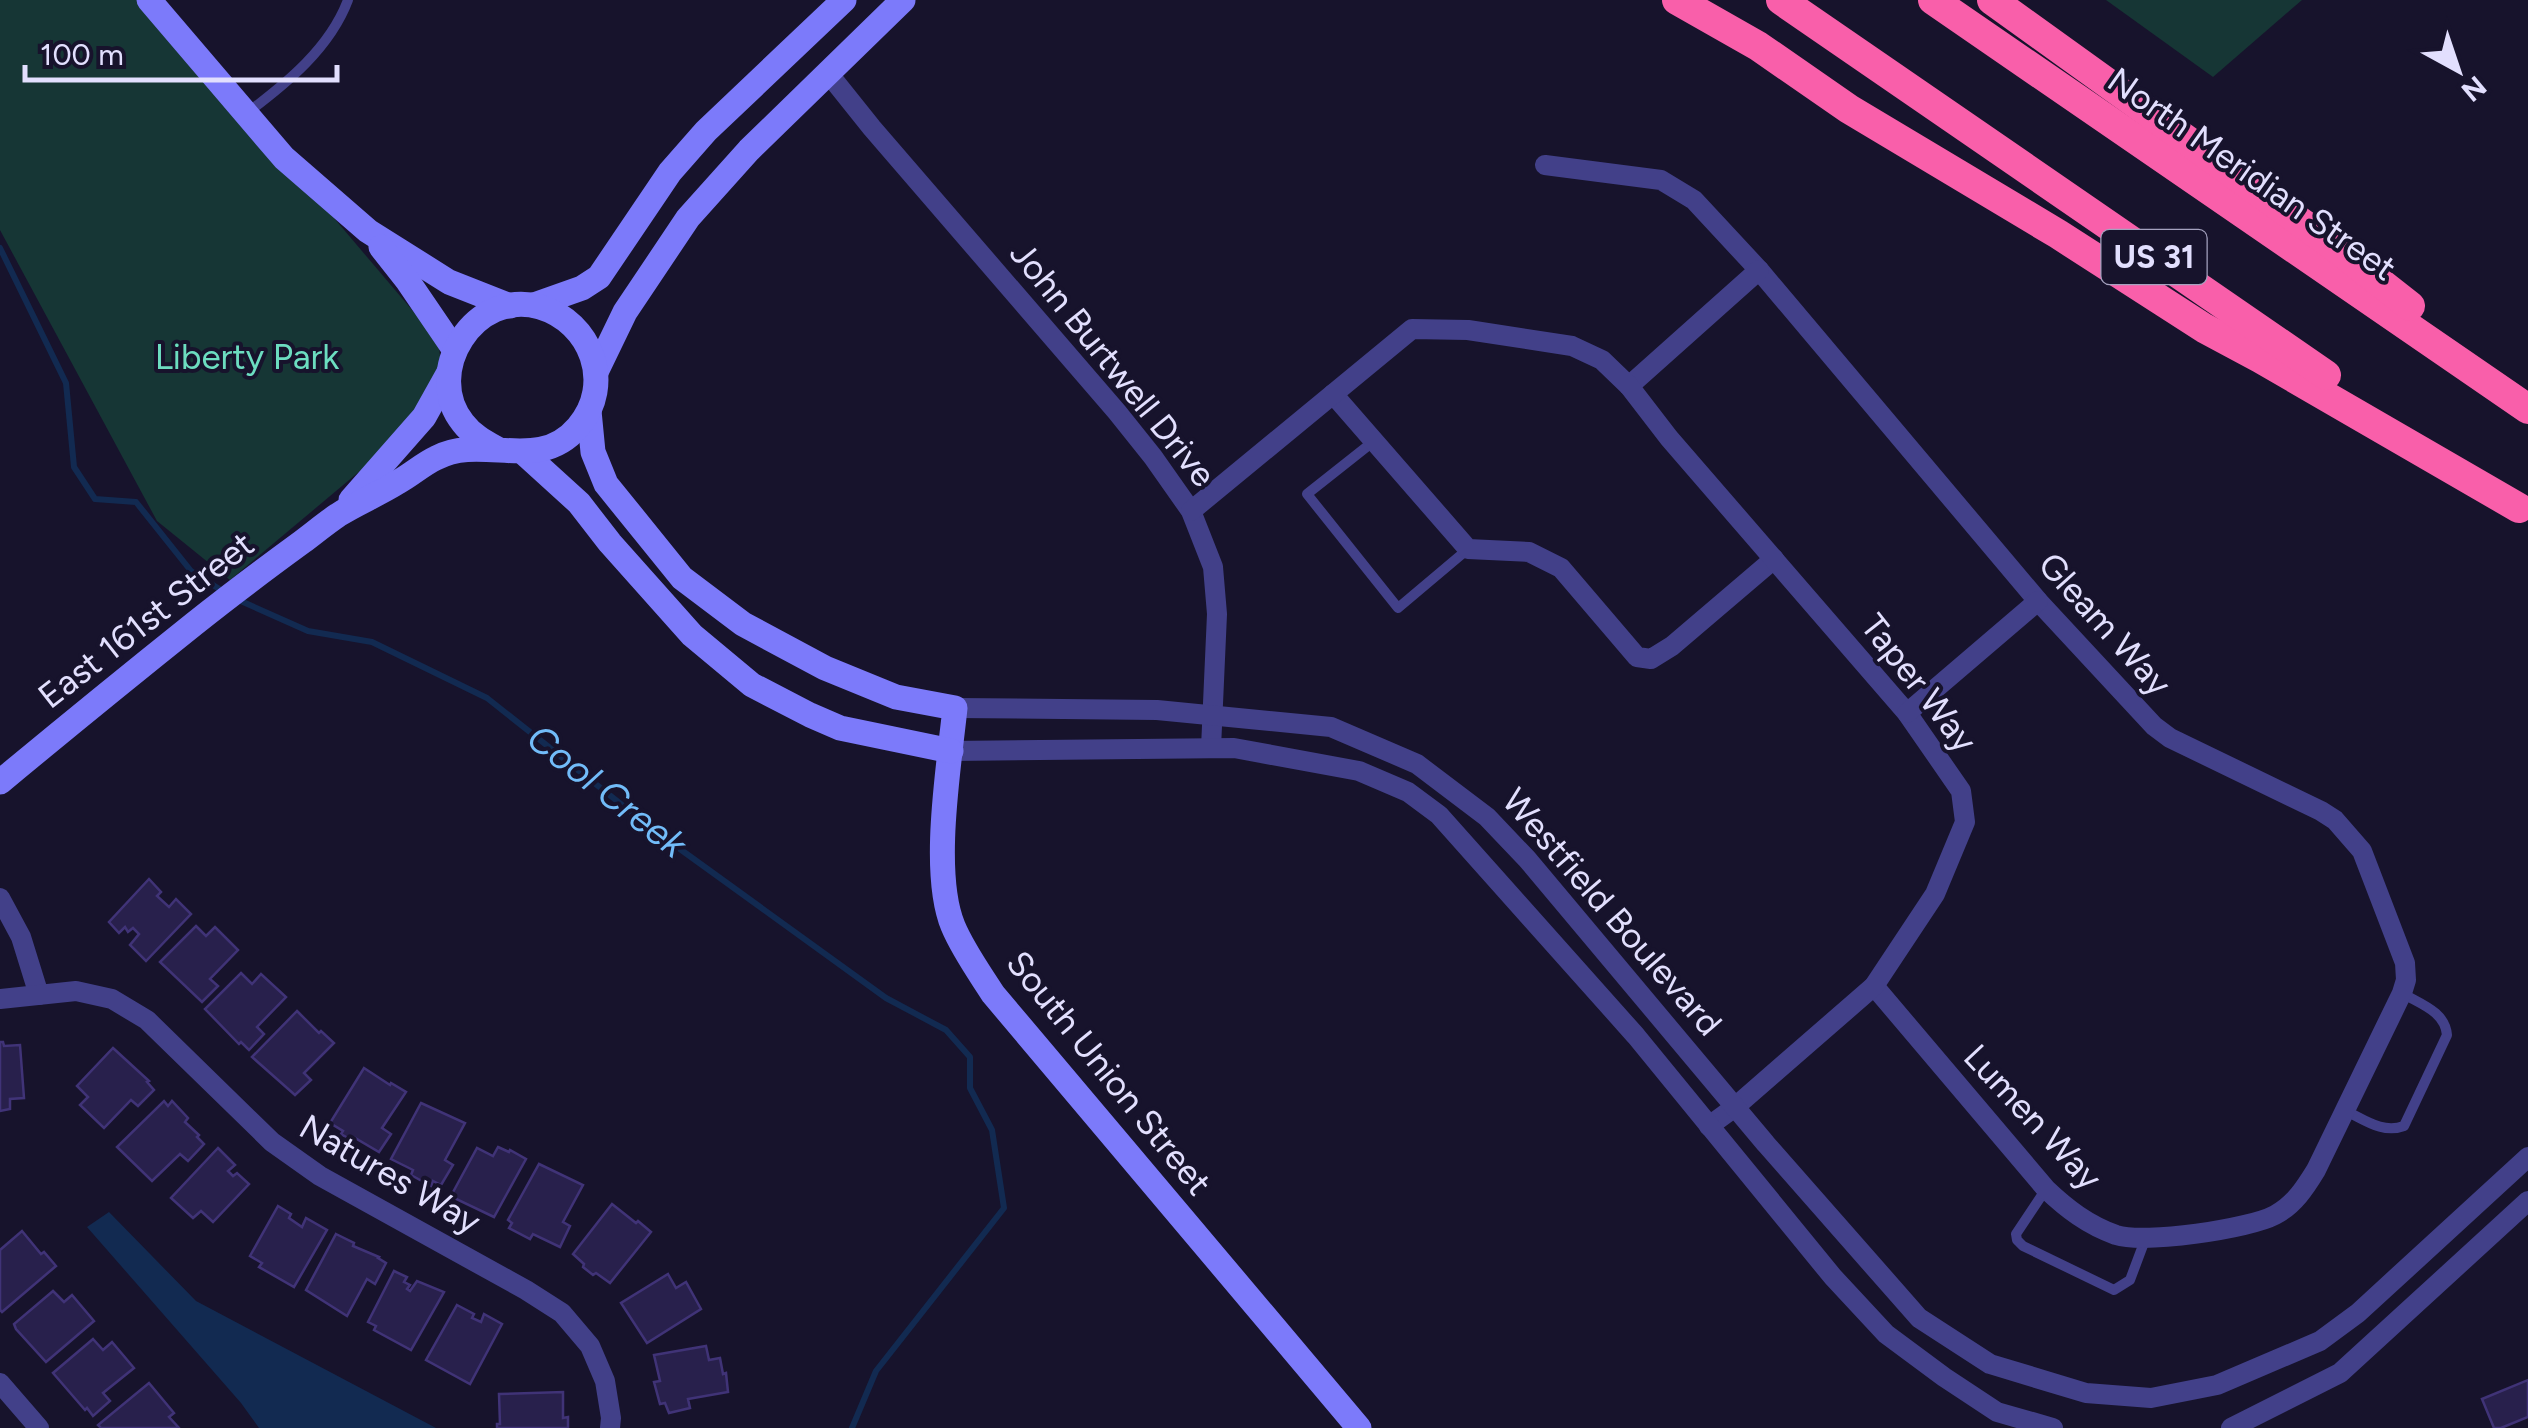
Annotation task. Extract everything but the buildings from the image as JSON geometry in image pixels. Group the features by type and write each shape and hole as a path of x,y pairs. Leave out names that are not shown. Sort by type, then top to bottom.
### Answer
{"highway":[{"path":"1677,0 1758,46 1849,109 2058,234 2204,328 2524,511"},
{"name":"US 31","path":"1781,0 2524,511"},
{"name":"North Meridian Street","path":"1933,0 2528,409"},
{"path":"1992,0 2331,244 2528,396"}],"street":[{"path":"148,0 284,158 368,231 449,282 522,306 557,313 576,328 590,348 596,372 589,411 578,428 562,441 544,450 512,451 477,438 460,420 450,398 451,361 467,329 487,314 522,306 572,292 599,277 670,172 706,131 844,0"},
{"path":"596,372 625,312 688,218 750,150 903,0"},
{"name":"John Burtwell Drive","path":"828,74 1117,412 1191,511 1213,567 1217,614 1211,748"},
{"name":"Gleam Way","path":"1545,165 1661,180 1694,200 1759,270 2038,601 2154,726 2170,738 2321,811 2350,834 2362,851 2405,963 2402,993"},
{"path":"368,231 407,280 451,361"},
{"path":"1629,386 1759,270"},
{"name":"Taper Way","path":"1191,511 1412,329 1468,330 1572,346 1602,360 1629,386 1669,438 1908,712 1961,791 1965,822 1936,894 1874,986 1708,1126"},
{"name":"East 161st Street","path":"338,515 424,417 451,361"},
{"path":"1334,394 1468,549 1529,552 1560,568 1638,657 1651,659 1672,646 1774,559"},
{"name":"Westfield Boulevard","path":"589,411 593,452 606,484 682,578 743,624 825,668 896,697 955,708 1157,710 1331,727 1417,764 1487,817 1526,859 1919,1318 1990,1364 2086,1394 2150,1398 2216,1386 2320,1342 2358,1313 2528,1156"},
{"name":"East 161st Street","path":"0,782 217,605 338,515 438,456 512,451"},
{"name":"Westfield Boulevard","path":"512,451 579,503 692,635 752,685 840,728 951,751 1234,748 1359,771 1408,792 1439,815 1636,1036 1833,1276 1886,1334 1997,1412 2052,1428"},
{"path":"1908,712 2038,601"},
{"name":"South Union Street","path":"955,708 944,822 943,880 952,923 964,948 993,994 1360,1428"},
{"path":"0,898 21,937 38,995"},
{"path":"0,976 3,999"},
{"name":"Lumen Way","path":"1874,986 2046,1188 2069,1211 2120,1236 2145,1240 2272,1218 2303,1192 2346,1111"},
{"name":"Natures Way","path":"3,999 76,991 112,999 147,1020 272,1142 320,1176 562,1313 590,1346 605,1381 610,1428"},
{"path":"2346,1111 2402,993"},
{"path":"2231,1428 2340,1373 2528,1202"},
{"path":"0,1383 39,1428"}],"lane":[{"path":"246,114 319,50 341,19 348,0"},
{"path":"1374,440 1307,494 1398,608 1468,549"},
{"path":"2346,1111 2384,1129 2404,1126 2447,1035 2441,1016 2402,993"},
{"path":"2046,1188 2016,1234 2023,1246 2114,1290 2130,1280 2145,1240"}],"green space":[{"name":"Liberty Park","path":"0,0 149,0 439,346 441,368 420,407 367,465 230,580 157,521 0,230"},
{"path":"2106,0 2302,0 2213,77"}],"water":[{"path":"109,1212 196,1301 436,1428 259,1428 87,1227"}],"waterway":[{"name":"Cool Creek","path":"0,248 66,383 74,467 95,499 136,502 191,571 224,592"},
{"name":"Cool Creek","path":"234,598 308,631 372,642 487,698 655,831 886,998 946,1030 970,1057 970,1088 992,1130 1004,1208 876,1371 852,1428"}]}
